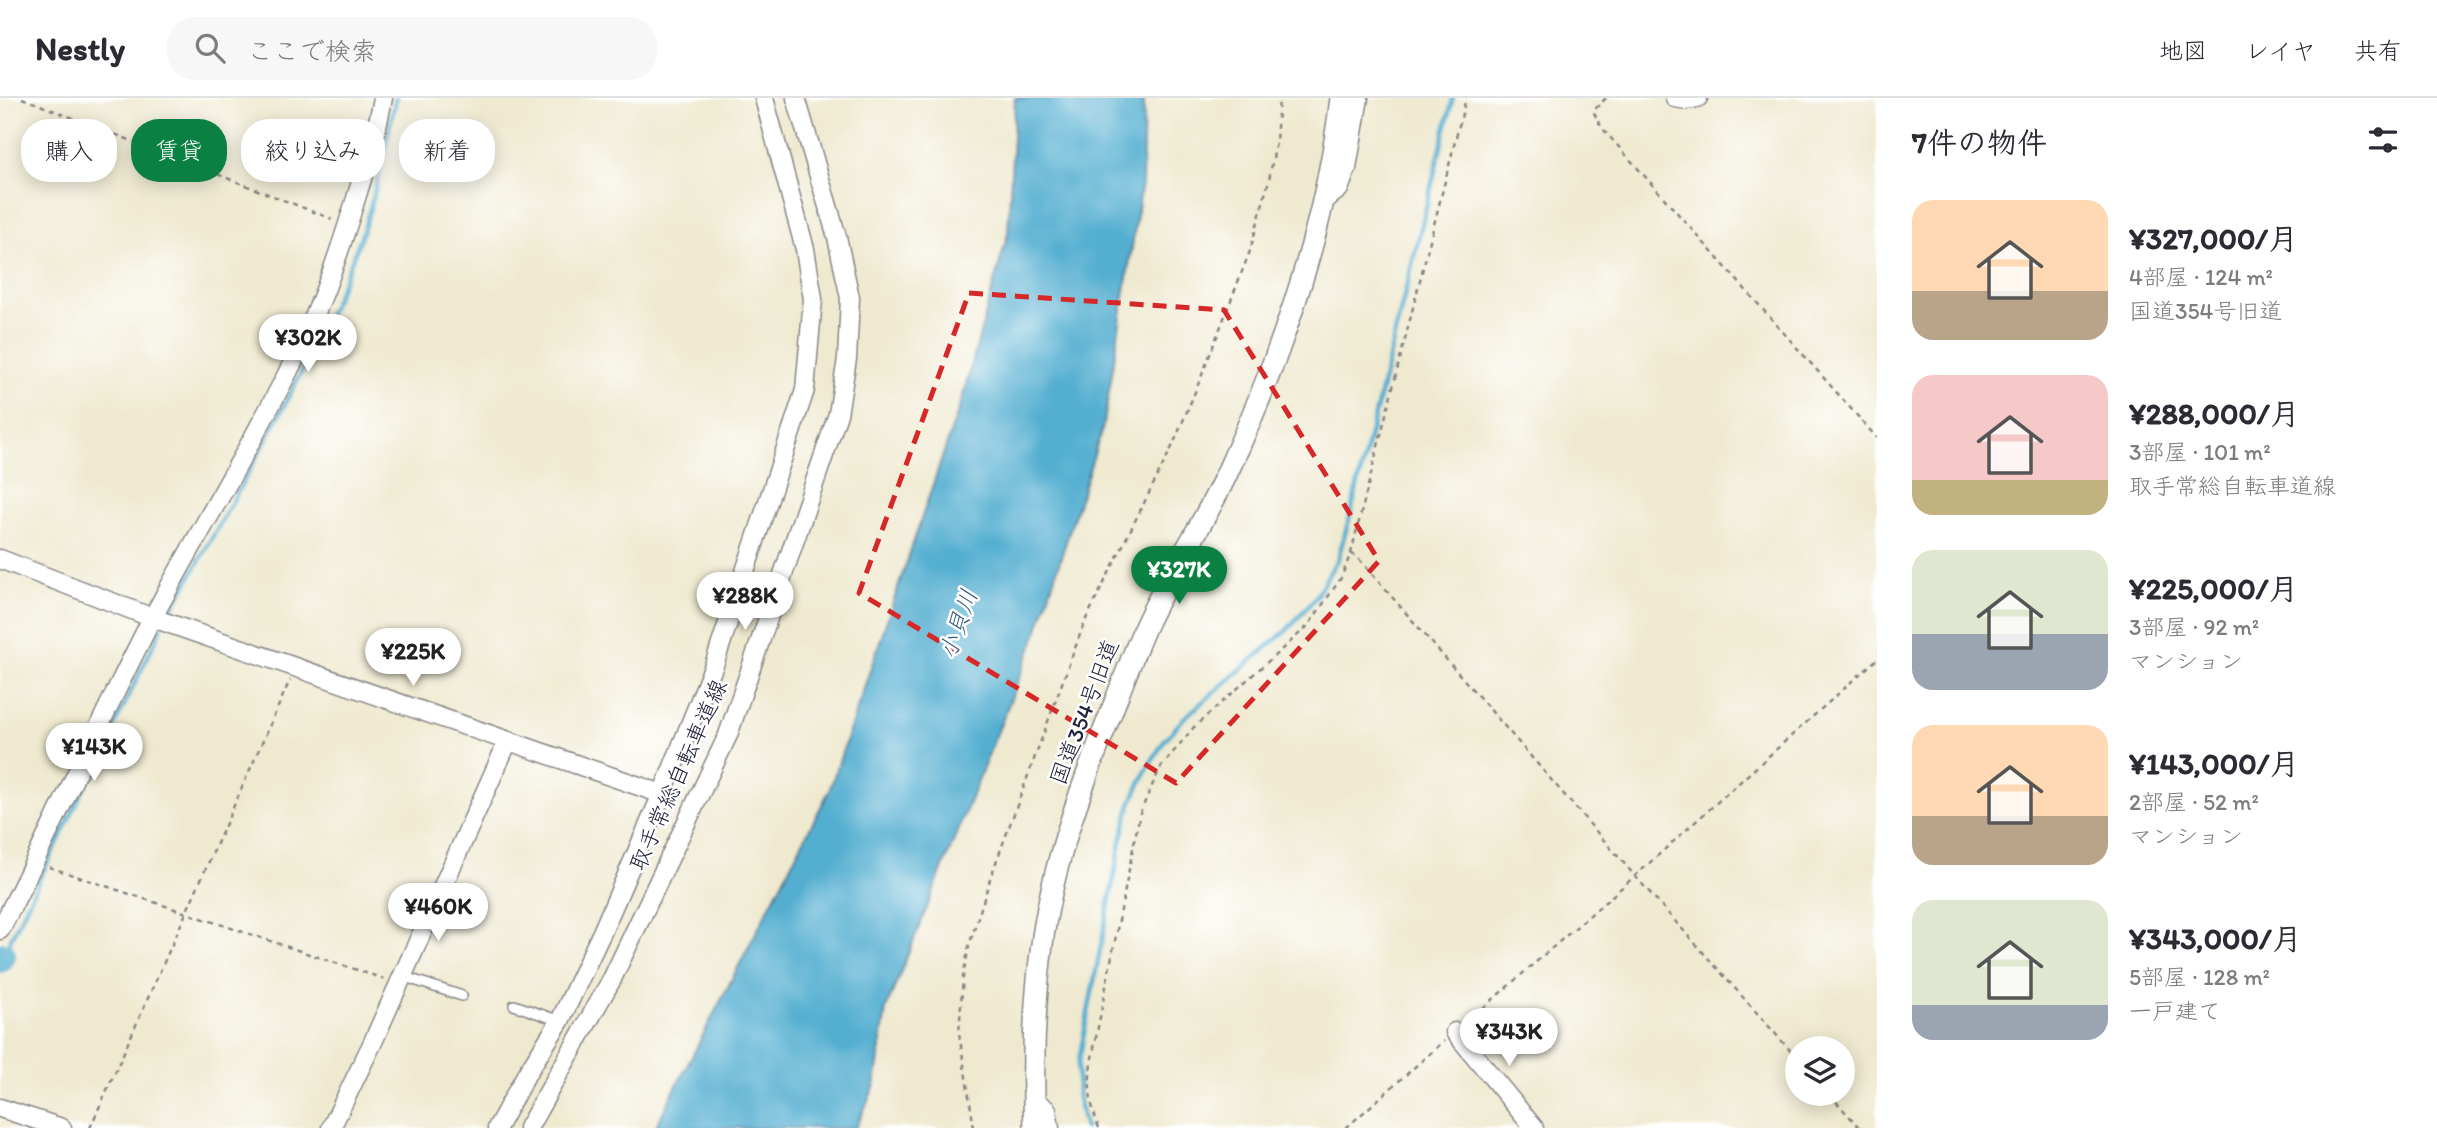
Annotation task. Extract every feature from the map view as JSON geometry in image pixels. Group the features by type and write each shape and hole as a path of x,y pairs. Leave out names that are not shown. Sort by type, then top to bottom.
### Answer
{"street":[{"path":"0,930 36,862 108,706 153,618 300,348 348,226 377,129 383,98"},
{"path":"497,1128 560,1021 662,794 714,665 805,390 813,299 805,249 764,98"},
{"name":"取手常総自転車道線","path":"528,1128 612,979 728,735 838,414 847,359 850,298 834,224 796,98"},
{"name":"国道354号旧道","path":"1035,1128 1037,1002 1043,937 1067,833 1087,774 1145,627 1222,484 1253,413 1314,244 1335,145 1340,98"},
{"path":"1325,200 1339,189 1347,167 1359,98"},
{"path":"1675,98 1698,98"},
{"path":"0,559 153,618 662,794"},
{"path":"331,1128 508,741"},
{"path":"1455,1032 1534,1128"},
{"path":"1034,1100 1047,1110 1051,1128"},
{"path":"0,1108 62,1128"}],"lane":[{"path":"400,980 462,996"},
{"path":"514,1005 560,1021"}],"path":[{"path":"22,98 348,226"},
{"path":"974,1128 959,1033 963,977 972,934 1085,621 1173,445 1250,251 1269,180 1279,98"},
{"path":"1099,1128 1088,1088 1091,1063 1140,813 1161,768 1194,727 1308,626 1341,578 1351,553 1466,98"},
{"path":"1606,98 1593,111 1602,128 1877,438"},
{"path":"1351,553 1785,1045"},
{"path":"1346,1128 1635,876 1877,659"},
{"path":"90,1128 295,668"},
{"path":"36,862 400,980"},
{"path":"1840,1106 1860,1128"}],"highlighted area":[{"path":"969,293 1224,310 1379,561 1176,783 859,593"}],"water":[{"name":"小貝川","path":"1015,98 1144,98 1142,183 1104,423 1035,639 886,1009 875,1085 856,1128 655,1128 829,791 962,399 1008,233"}],"waterway":[{"path":"166,620 294,387 339,291 370,207 396,98"},
{"path":"1085,1128 1078,1097 1078,1065 1121,841 1131,803 1164,741 1184,718 1287,630 1315,598 1338,558 1453,98"},
{"path":"3,955 162,627"},
{"path":"0,960 3,955"}]}
